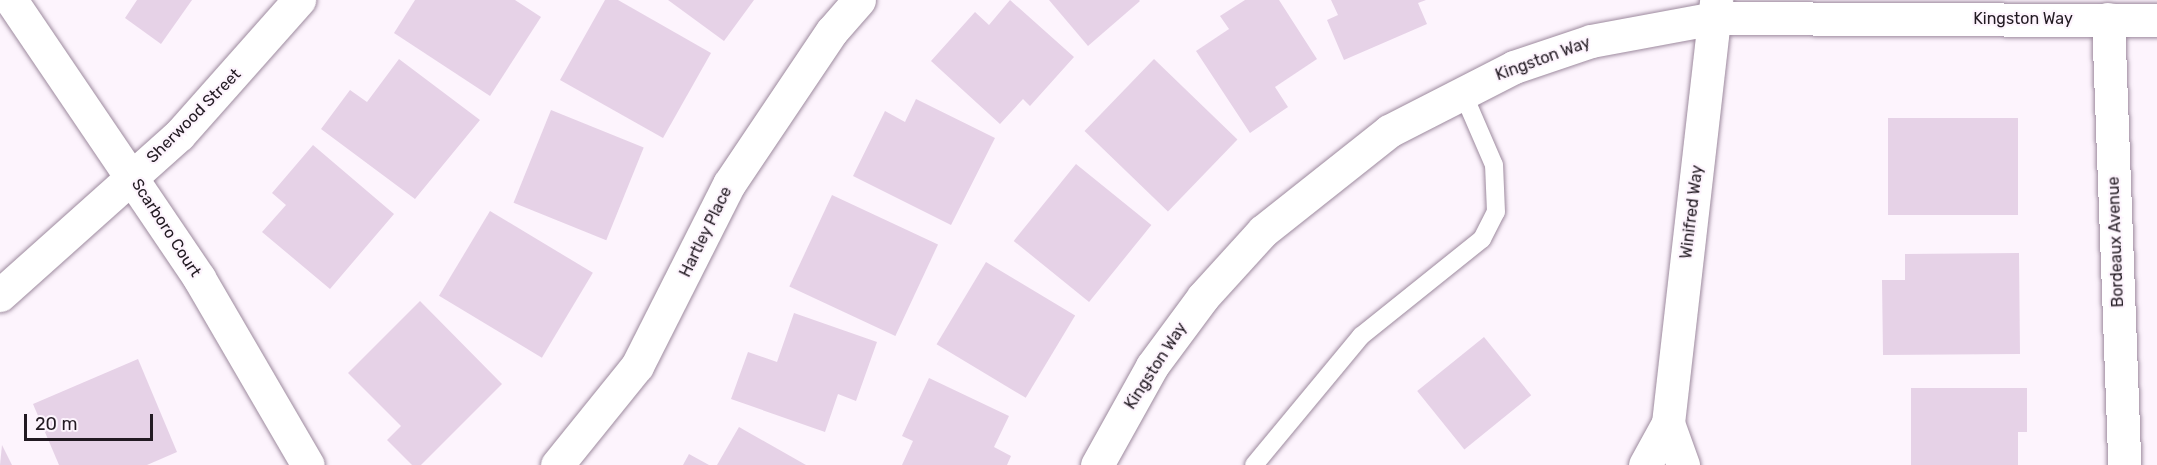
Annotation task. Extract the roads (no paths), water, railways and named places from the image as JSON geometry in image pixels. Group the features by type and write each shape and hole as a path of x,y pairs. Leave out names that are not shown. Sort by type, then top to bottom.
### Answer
{"street":[{"name":"Scarboro Court","path":"10,0 133,177 308,465"},
{"name":"Sherwood Street","path":"0,295 133,177 241,69 299,0"},
{"name":"Hartley Place","path":"557,465 638,366 729,184 825,40 859,0"},
{"name":"Kingston Way","path":"1096,465 1152,366 1203,297 1263,231 1389,131 1462,91 1591,41 1715,9 2157,20"},
{"name":"Winifred Way","path":"1668,423 1715,9"},
{"name":"Bordeaux Avenue","path":"2108,19 2124,465"},
{"path":"1645,465 1668,423"},
{"path":"1668,423 1683,465"}],"lane":[{"path":"1254,465 1361,336 1482,239 1496,212 1494,165 1462,91"}]}
